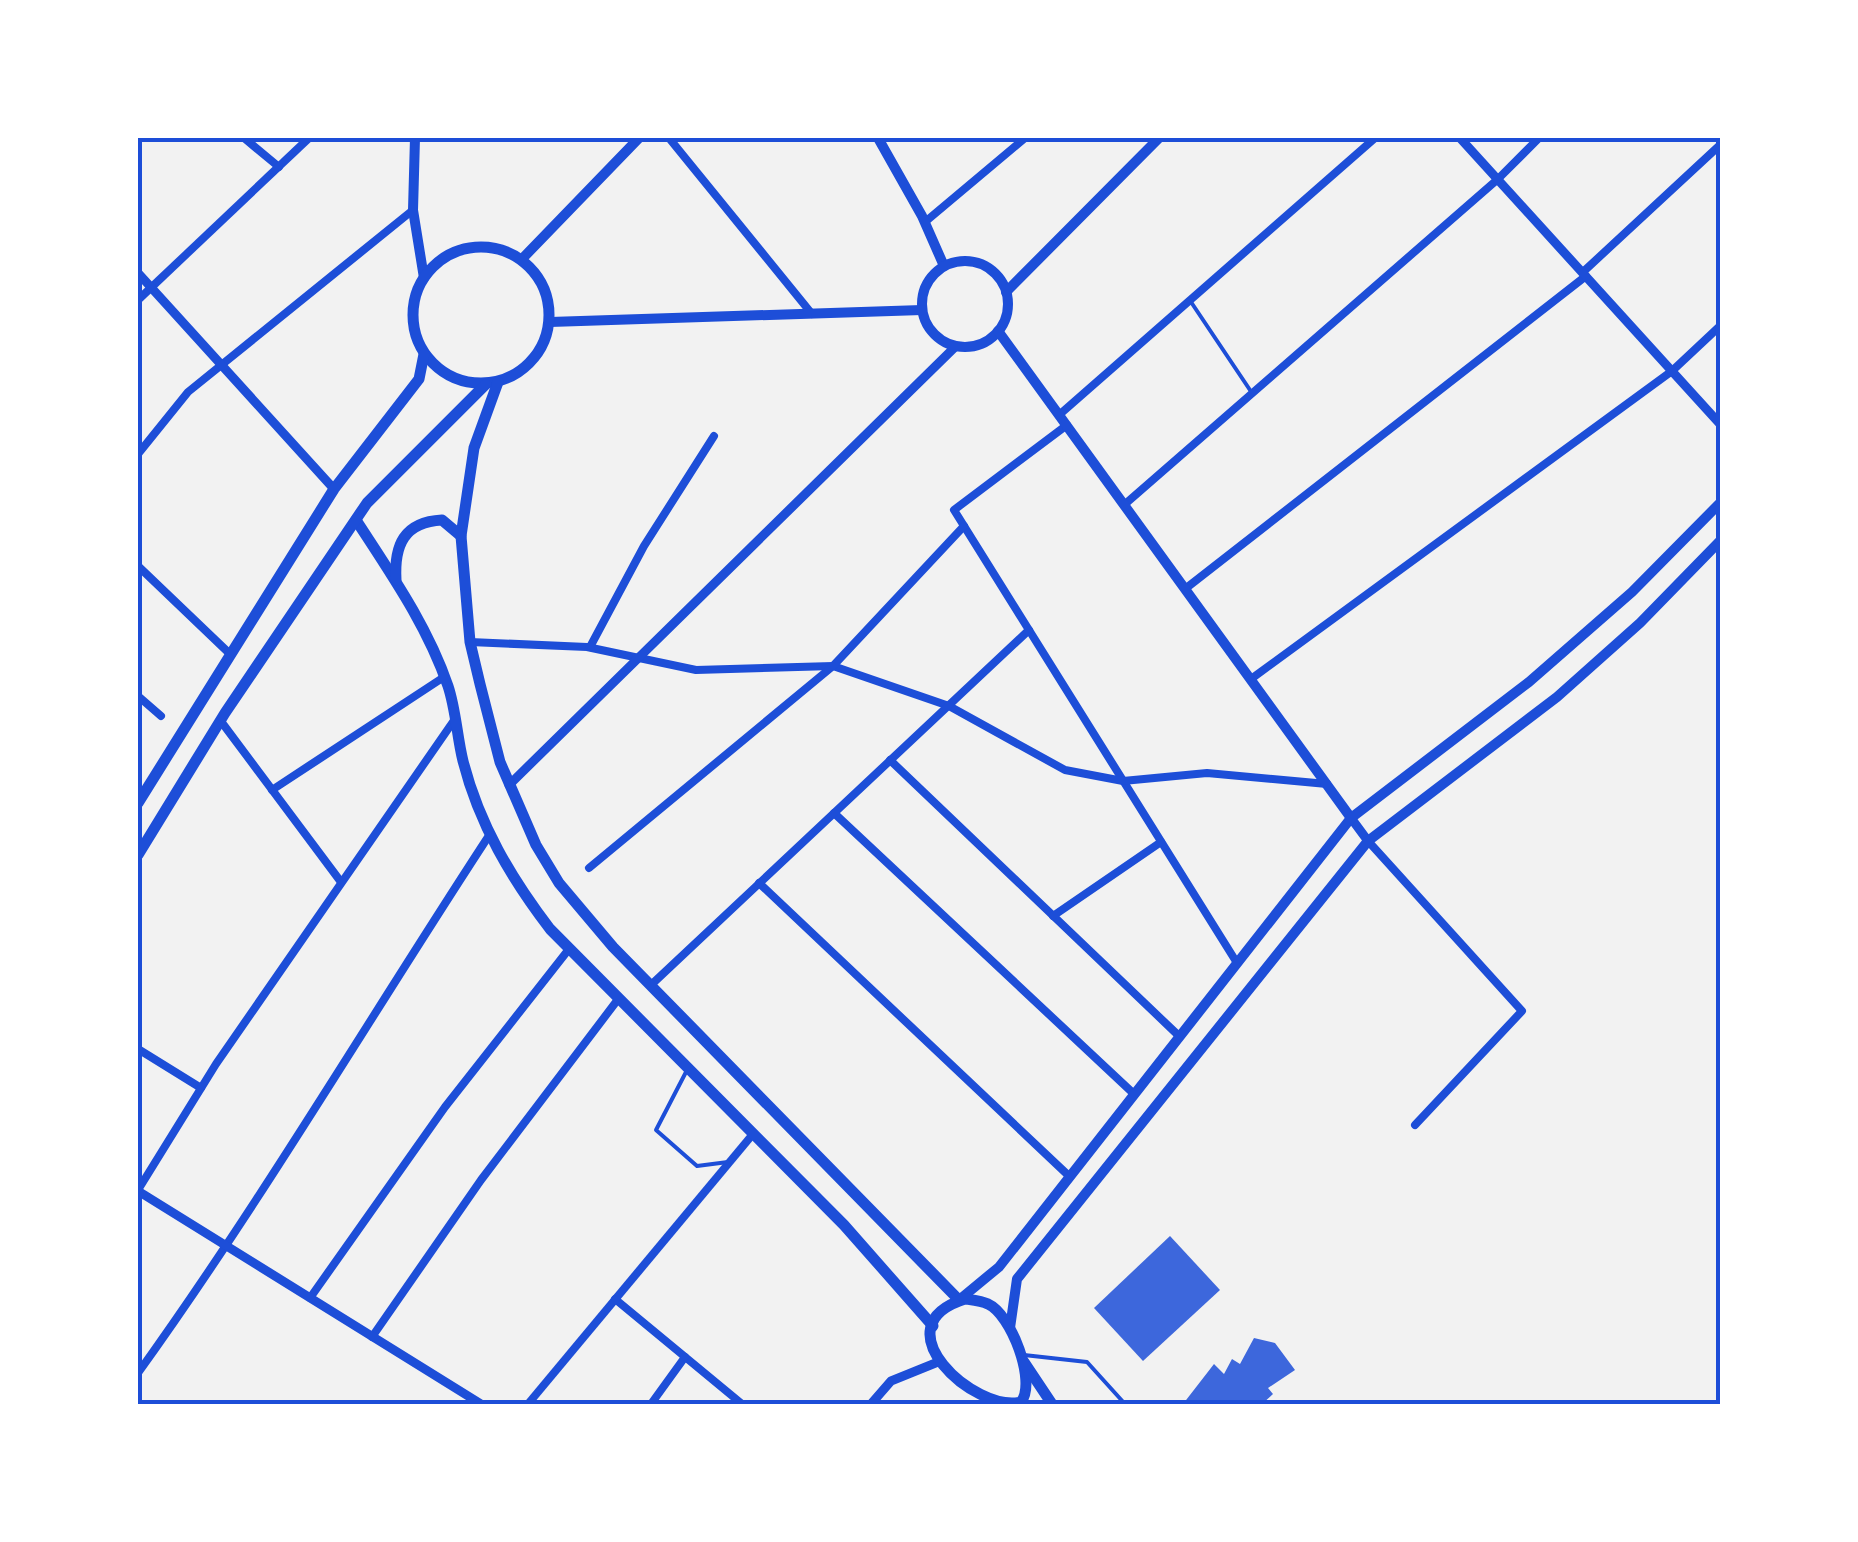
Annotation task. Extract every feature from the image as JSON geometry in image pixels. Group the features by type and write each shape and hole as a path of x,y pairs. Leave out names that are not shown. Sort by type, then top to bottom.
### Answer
{"main road":[{"path":"415,138 413,210 424,278"},
{"path":"522,260 639,138"},
{"path":"878,138 925,222 944,266"},
{"path":"1006,292 1159,138"},
{"path":"138,803 334,489 419,379 424,354 413,316 424,278 439,261 470,248 502,250 522,260 538,276 548,298 550,322 534,360 492,383 414,452 356,520 220,720 138,855"},
{"path":"969,261 981,264 992,271 1006,292 1008,306 998,331 979,345 955,346 932,334 922,310 926,285 944,266 969,261"},
{"path":"550,322 922,310"},
{"path":"998,331 1352,818"},
{"path":"424,354 451,377 492,383"},
{"path":"492,383 474,448 462,536 470,642 509,786 536,845 560,883 650,984 960,1300 989,1304 1010,1328 1027,1386 1021,1402 1011,1404 984,1398 938,1362 930,1344 941,1309 960,1300 999,1267 1352,818 1529,682 1632,592 1720,503"},
{"path":"356,520 426,632 444,677 464,762 490,834 516,885 570,948 844,1225 933,1326"},
{"path":"396,580 395,558 411,528 422,521 442,520 462,536"},
{"path":"1010,1328 1017,1279 1368,841 1557,697 1640,623 1720,541"},
{"path":"1020,1354 1052,1404"}],"street":[{"path":"244,138 279,166"},
{"path":"138,300 309,138"},
{"path":"669,138 812,314"},
{"path":"925,222 1025,138"},
{"path":"1059,415 1374,138"},
{"path":"1460,138 1720,424"},
{"path":"1124,505 1498,179 1539,138"},
{"path":"1186,589 1584,274 1720,145"},
{"path":"138,454 188,392 413,210"},
{"path":"138,273 334,489"},
{"path":"1250,679 1672,371 1720,326"},
{"path":"509,786 955,346"},
{"path":"1067,425 954,510 1237,964"},
{"path":"590,648 644,546 714,436"},
{"path":"588,868 833,666 964,526"},
{"path":"138,566 230,654"},
{"path":"650,984 1029,630"},
{"path":"470,642 590,648 696,670 833,666 949,706 1065,770 1123,782 1207,772 1327,784"},
{"path":"272,790 444,677"},
{"path":"138,696 161,716"},
{"path":"220,720 341,882"},
{"path":"455,720 201,1088 138,1190 481,1404"},
{"path":"890,760 1178,1036"},
{"path":"834,814 1134,1094"},
{"path":"1352,818 1368,841 1522,1011 1415,1125"},
{"path":"138,1373 228,1247 343,1058 490,834"},
{"path":"1053,916 1161,842"},
{"path":"759,883 1070,1176"},
{"path":"310,1298 445,1106 570,948"},
{"path":"372,1337 480,1180 619,998"},
{"path":"138,1049 201,1088"},
{"path":"528,1404 753,1134"},
{"path":"616,1299 742,1404"},
{"path":"651,1404 685,1357"},
{"path":"870,1404 890,1381 938,1362"}],"lane":[{"path":"1190,300 1252,393"},
{"path":"688,1068 656,1130 697,1166 730,1162"},
{"path":"1020,1354 1086,1362 1125,1404"}],"building":[{"path":"1170,1236 1220,1290 1143,1361 1094,1308"},
{"path":"1254,1338 1275,1343 1295,1370 1268,1388 1273,1394 1262,1404 1183,1404 1214,1364 1224,1374 1232,1359 1240,1364"}]}
